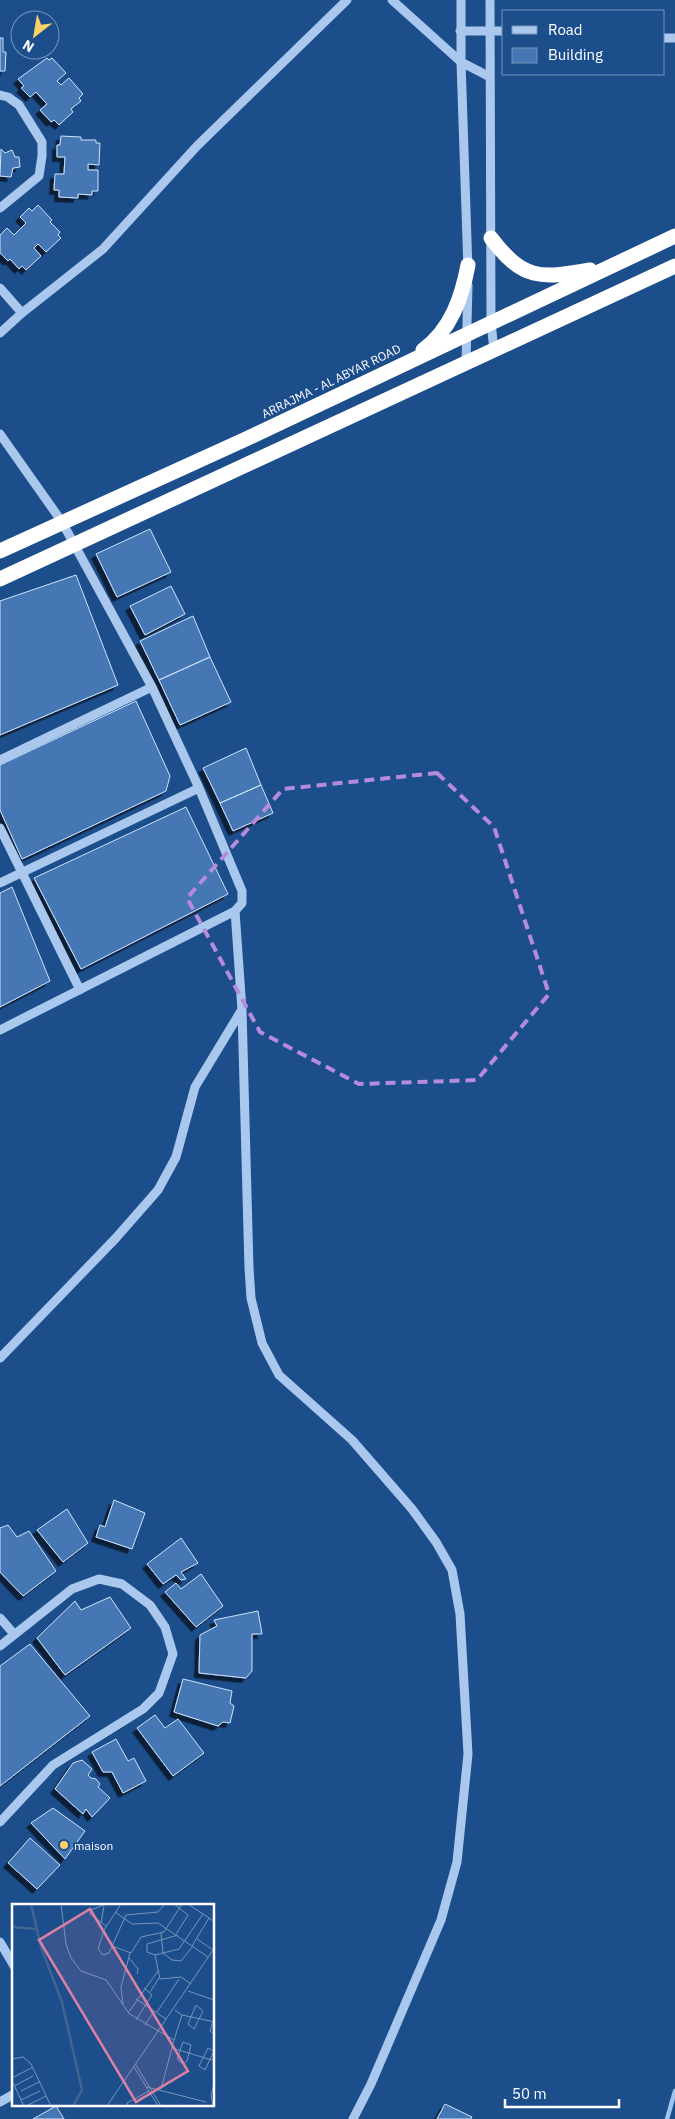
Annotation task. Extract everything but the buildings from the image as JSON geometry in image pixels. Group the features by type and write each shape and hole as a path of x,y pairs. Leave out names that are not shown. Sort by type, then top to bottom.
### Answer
{"highway":[{"name":"ARRAJMA - AL ABYAR ROAD","path":"0,551 246,439 675,236"},
{"path":"490,238 515,266 541,276 611,266"},
{"path":"408,361 427,347 443,330 455,310 464,288 468,265"},
{"path":"0,579 74,543 675,266"}],"street":[{"path":"0,332 103,249 197,146 347,0"},
{"path":"392,0 461,62 490,77"},
{"path":"461,0 460,31 468,265 466,362"},
{"path":"490,0 490,238 491,323 494,350"},
{"path":"460,31 502,31"},
{"path":"0,95 8,97 19,105 42,142 39,176 0,208"},
{"path":"0,288 22,313"},
{"path":"0,434 62,522 152,687 200,788 242,891 242,903 235,911 0,1030"},
{"path":"0,760 152,687"},
{"path":"0,883 200,788"},
{"path":"0,828 80,990"},
{"path":"235,911 242,1010 250,1298 262,1343 279,1375 352,1440 417,1515 436,1542 452,1570 460,1614 468,1754 457,1862 441,1920 371,2084 353,2119"},
{"path":"0,1358 115,1239 158,1190 176,1157 195,1087 242,1010"},
{"path":"0,1646 72,1589 99,1579 122,1584 150,1605 165,1627 173,1654 159,1693 143,1709 53,1765 0,1822"},
{"path":"0,1618 14,1634"},
{"path":"0,1942 12,1963"},
{"path":"0,2102 12,2095"}],"highlighted area":[{"path":"437,773 494,827 549,994 477,1080 359,1084 260,1032 187,898 283,789"}],"waterway":[{"path":"667,2119 675,2091"}],"place":[{"name":"maison","path":"64,1845"}]}
